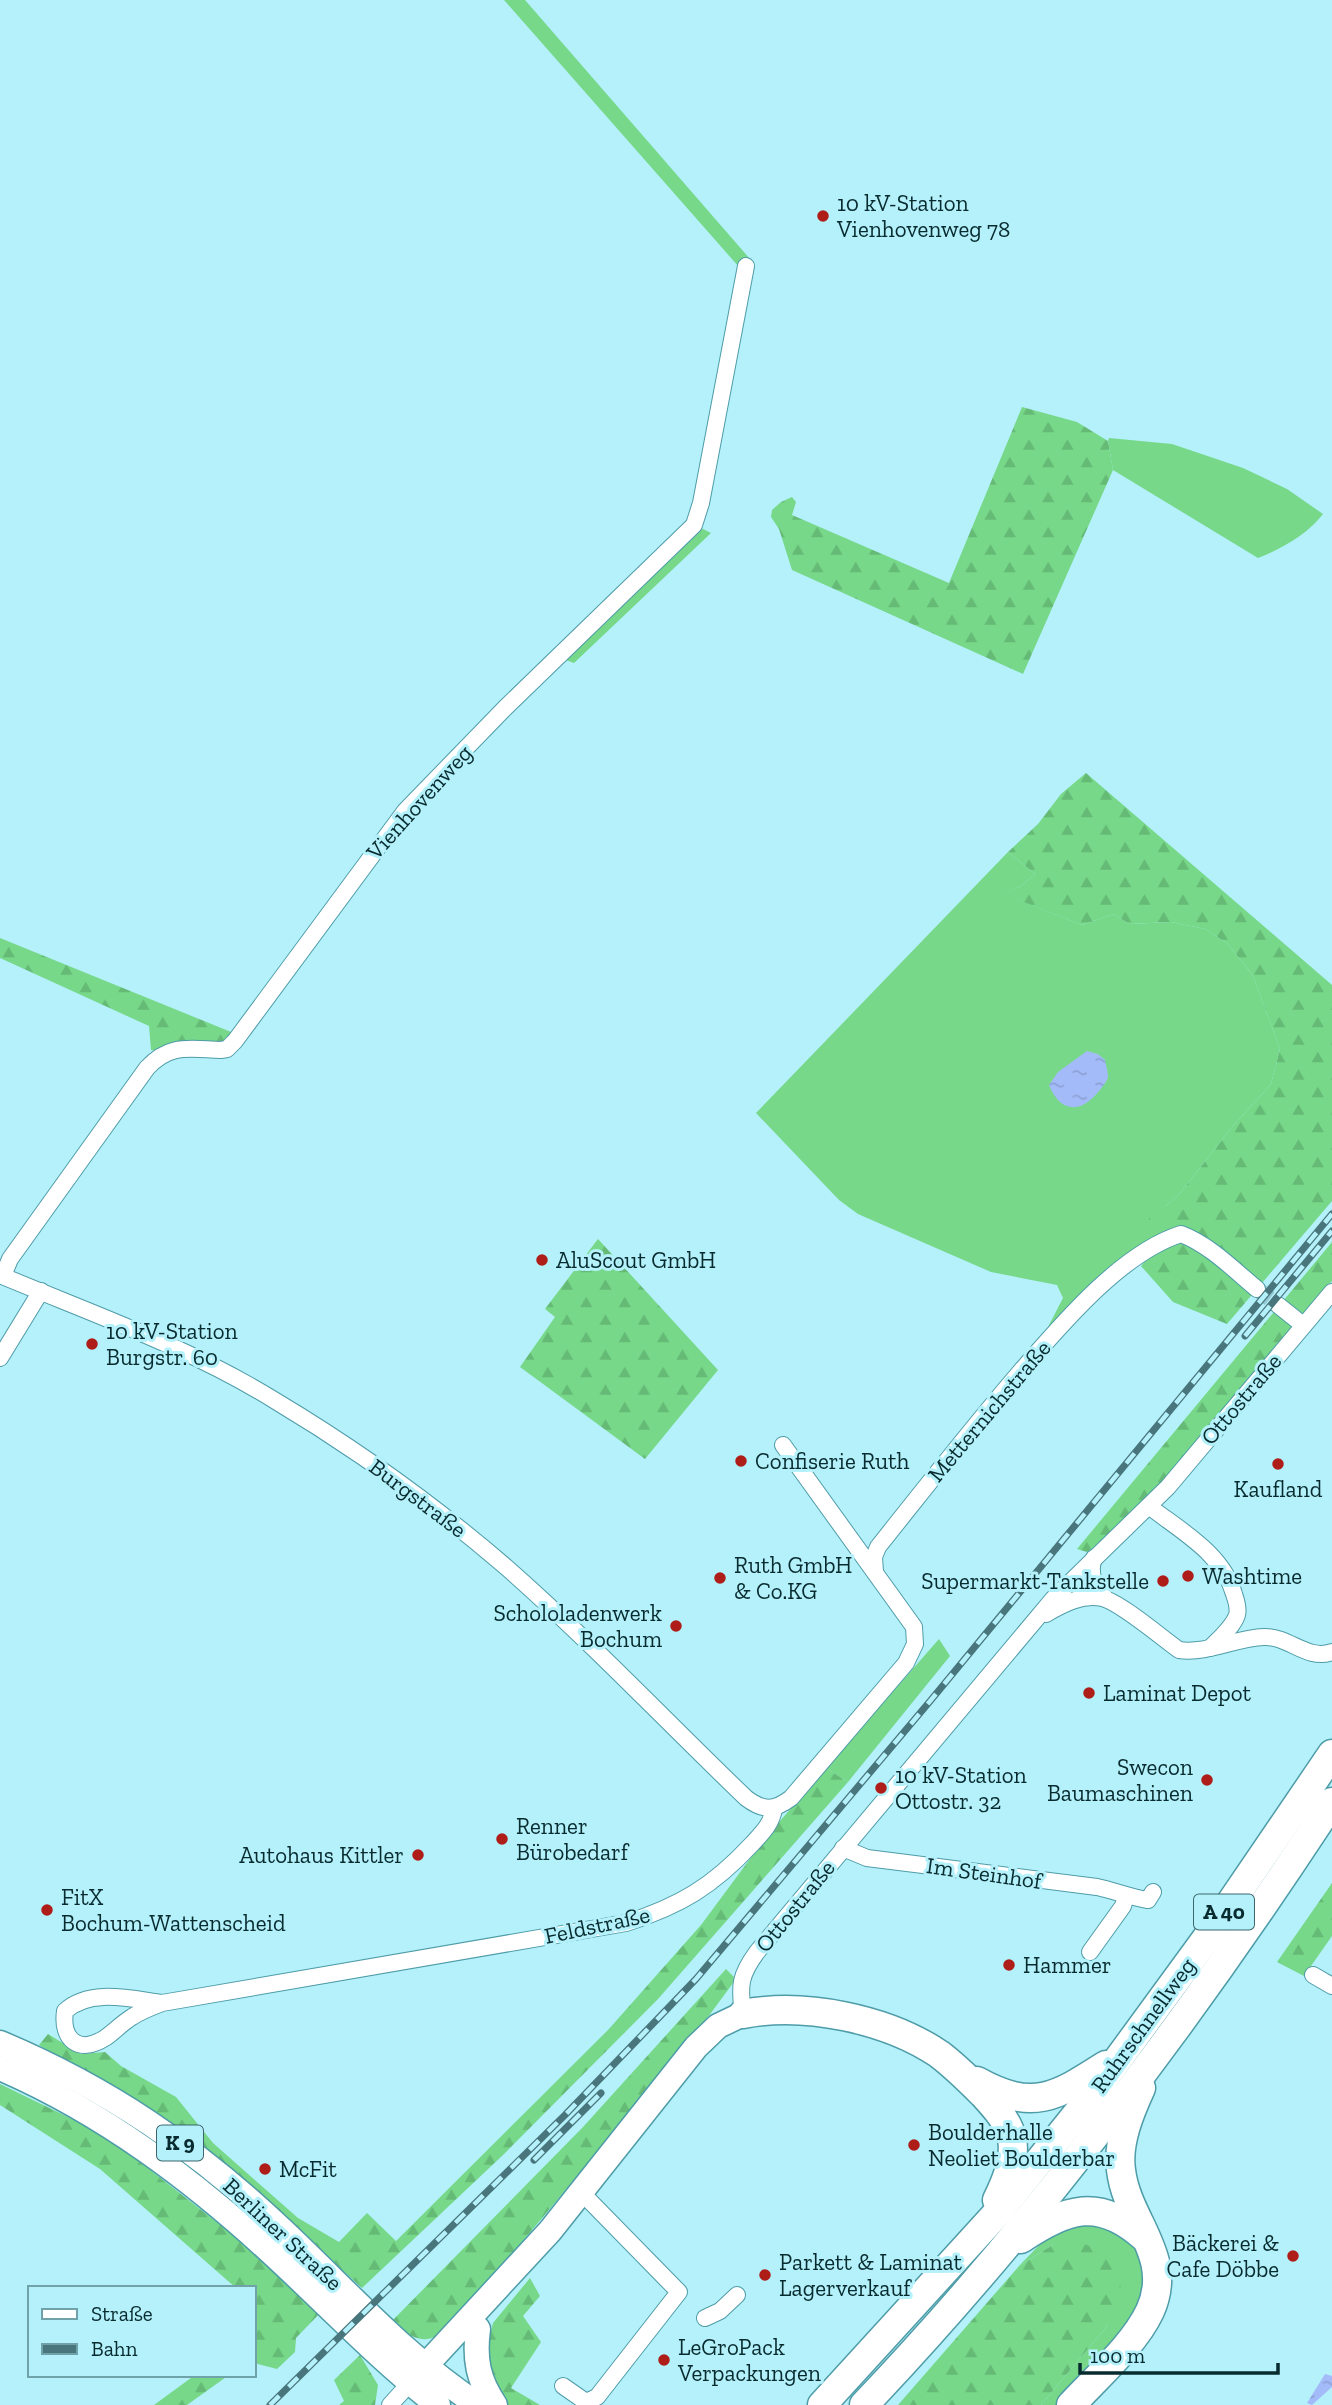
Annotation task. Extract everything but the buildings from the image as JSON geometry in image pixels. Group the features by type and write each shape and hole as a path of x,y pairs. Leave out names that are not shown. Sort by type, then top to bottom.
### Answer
{"highway":[{"name":"Ruhrschnellweg","path":"822,2405 982,2230 1124,2054 1332,1754"},
{"name":"Ruhrschnellweg","path":"864,2405 1000,2253 1157,2054 1266,1904 1332,1802"},
{"path":"743,2014 768,2009 796,2010 864,2021 938,2053 965,2075 1006,2123 1013,2142 1011,2166 1002,2191 982,2230"},
{"path":"965,2075 996,2092 1020,2098 1042,2099 1069,2088 1124,2054"},
{"path":"1071,2405 1138,2330 1149,2314 1157,2290 1156,2261 1120,2170 1122,2141 1134,2102 1157,2054"},
{"path":"1000,2253 1050,2220 1079,2210 1114,2216 1146,2239"}],"main road":[{"path":"424,2388 696,2047 718,2026 743,2014"},
{"name":"Berliner Straße","path":"0,2043 58,2069 121,2103 166,2132 232,2185 278,2226 424,2388"},
{"name":"Berliner Straße","path":"0,2068 110,2125 155,2155 244,2228 424,2388 478,2405"},
{"path":"424,2388 478,2329 514,2284 550,2231"},
{"path":"478,2329 478,2374 495,2405"}],"street":[{"name":"Vienhovenweg","path":"1,1276 10,1259 146,1068 162,1053 176,1049 227,1049 405,811 505,708 694,525 701,503 746,266"},
{"name":"Metternichstraße","path":"875,1572 874,1557 878,1547 969,1432 1051,1337 1097,1290 1133,1260 1157,1244 1181,1234 1202,1244 1257,1289"},
{"name":"Burgstraße","path":"1,1276 146,1334 228,1374 342,1443 431,1506 486,1550 546,1604 746,1798 757,1807 774,1808"},
{"path":"0,1358 41,1291"},
{"name":"Ottostraße","path":"743,2014 740,1990 748,1964 1053,1598 1150,1507 1332,1292"},
{"path":"1278,1305 1303,1325"},
{"path":"782,1445 875,1572"},
{"path":"1150,1507 1207,1551 1229,1576 1237,1604 1237,1615 1210,1648"},
{"path":"1094,1558 1090,1568 1092,1577 1095,1586 1105,1598 1178,1650 1193,1652 1264,1637 1277,1639 1303,1651 1325,1655 1332,1652"},
{"name":"Feldstraße","path":"162,2003 90,1997 75,2002 65,2011 63,2023 66,2035 76,2044 91,2044 104,2039 134,2015 162,2003 626,1923 672,1907 711,1884 769,1826 774,1808 791,1798 906,1663 915,1644 914,1627 875,1572"},
{"name":"Ottostraße","path":"1032,1623 1059,1606 1080,1598 1105,1598"},
{"name":"Im Steinhof","path":"843,1848 867,1858 1097,1887 1149,1900 1153,1892"},
{"path":"1090,1952 1123,1906 1126,1896"},
{"path":"1313,1976 1332,1986"},
{"path":"563,2386 586,2402 597,2397 678,2292 582,2193"},
{"path":"705,2318 720,2311 737,2295"},
{"path":"390,2405 424,2388"}],"green space":[{"path":"504,0 525,0 750,259 739,267"},
{"path":"1022,407 1077,422 1108,441 1113,470 1023,674 792,570 779,529 771,517 772,510 792,497 796,502 792,515 949,583"},
{"path":"1109,438 1172,444 1243,468 1287,489 1323,514 1294,540 1258,558 1113,470"},
{"path":"691,523 711,533 574,663 549,654 663,544"},
{"path":"1086,773 1332,985 1332,1201 1227,1324 1173,1302 1141,1266 1175,1227 1148,1222 1153,1207 1166,1206 1180,1193 1233,1126 1271,1084 1280,1049 1253,976 1228,944 1205,929 1171,922 1129,924 1114,914 1082,925 1003,894 1021,886 1035,874 1008,852 1038,824 1061,794"},
{"path":"1008,852 1035,874 1021,886 1004,894 1082,925 1114,914 1129,924 1171,922 1205,929 1228,944 1253,976 1280,1049 1271,1084 1233,1126 1180,1193 1166,1206 1176,1226 1097,1284 1047,1329 1063,1298 1057,1285 991,1272 858,1214 839,1200 756,1113"},
{"path":"0,938 236,1034 224,1046 161,1052 151,1050 149,1026 0,958"},
{"path":"598,1239 718,1370 645,1459 520,1367 555,1317 545,1309"},
{"path":"1332,1242 1332,1281 1153,1493 1105,1539 1087,1552 1077,1549"},
{"path":"939,1639 950,1656 848,1782 826,1768"},
{"path":"826,1768 848,1782 658,1999 503,2155 362,2288 225,2163 39,2045 48,2034 81,2054 105,2052 121,2066 176,2097 213,2143 298,2218 339,2242 367,2213 396,2241 608,2030 701,1925 767,1836"},
{"path":"1332,1883 1332,1936 1304,1976 1277,1962"},
{"path":"726,1969 736,1979 708,2017 453,2322 432,2338 419,2339 391,2322 583,2127"},
{"path":"0,2084 107,2136 242,2242 321,2312 296,2338 295,2352 277,2369 256,2364 256,2286 234,2286 100,2169 0,2105"},
{"path":"1094,2222 1134,2241 1148,2284 1140,2311 1061,2405 1041,2405 1108,2325 1054,2244 1019,2266 1058,2228"},
{"path":"1080,2242 1103,2252 1117,2265 1122,2296 1108,2325 1041,2405 898,2405 1019,2266 1054,2244"},
{"path":"530,2278 540,2296 523,2316 541,2342 511,2388 540,2405 505,2405 483,2363 493,2323"},
{"path":"360,2355 378,2385 375,2405 339,2405 344,2401 334,2380"},
{"path":"192,2377 226,2377 187,2405 154,2405"}],"water":[{"path":"1087,1051 1098,1054 1105,1060 1107,1079 1085,1104 1078,1107 1065,1105 1059,1101 1049,1085 1058,1072"},
{"path":"1325,2374 1332,2376 1332,2387 1312,2405 1307,2403"}],"tunnel":[{"path":"1257,1289 1278,1305"}],"railway":[{"path":"270,2405 565,2115 696,1979 931,1700 1332,1214"},
{"path":"1245,1336 1332,1231"},
{"path":"534,2160 601,2093"}],"place":[{"name":"10 kV-Station Vienhovenweg 78","path":"823,216"},
{"name":"AluScout GmbH","path":"542,1260"},
{"name":"10 kV-Station Burgstr. 60","path":"92,1344"},
{"name":"Confiserie Ruth","path":"741,1461"},
{"name":"Kaufland","path":"1278,1464"},
{"name":"Washtime","path":"1188,1576"},
{"name":"Ruth GmbH & Co.KG","path":"720,1578"},
{"name":"Supermarkt-Tankstelle","path":"1163,1581"},
{"name":"Schololadenwerk Bochum","path":"676,1626"},
{"name":"Laminat Depot","path":"1089,1693"},
{"name":"Swecon Baumaschinen","path":"1207,1780"},
{"name":"10 kV-Station Ottostr. 32","path":"881,1788"},
{"name":"Renner Bürobedarf","path":"502,1839"},
{"name":"Autohaus Kittler","path":"418,1855"},
{"name":"FitX Bochum-Wattenscheid","path":"47,1910"},
{"name":"Hammer","path":"1009,1965"},
{"name":"Boulderhalle Neoliet Boulderbar","path":"914,2145"},
{"name":"McFit","path":"265,2169"},
{"name":"Bäckerei & Cafe Döbbe","path":"1293,2256"},
{"name":"Parkett & Laminat Lagerverkauf","path":"765,2275"},
{"name":"LeGroPack Verpackungen","path":"664,2360"}]}
